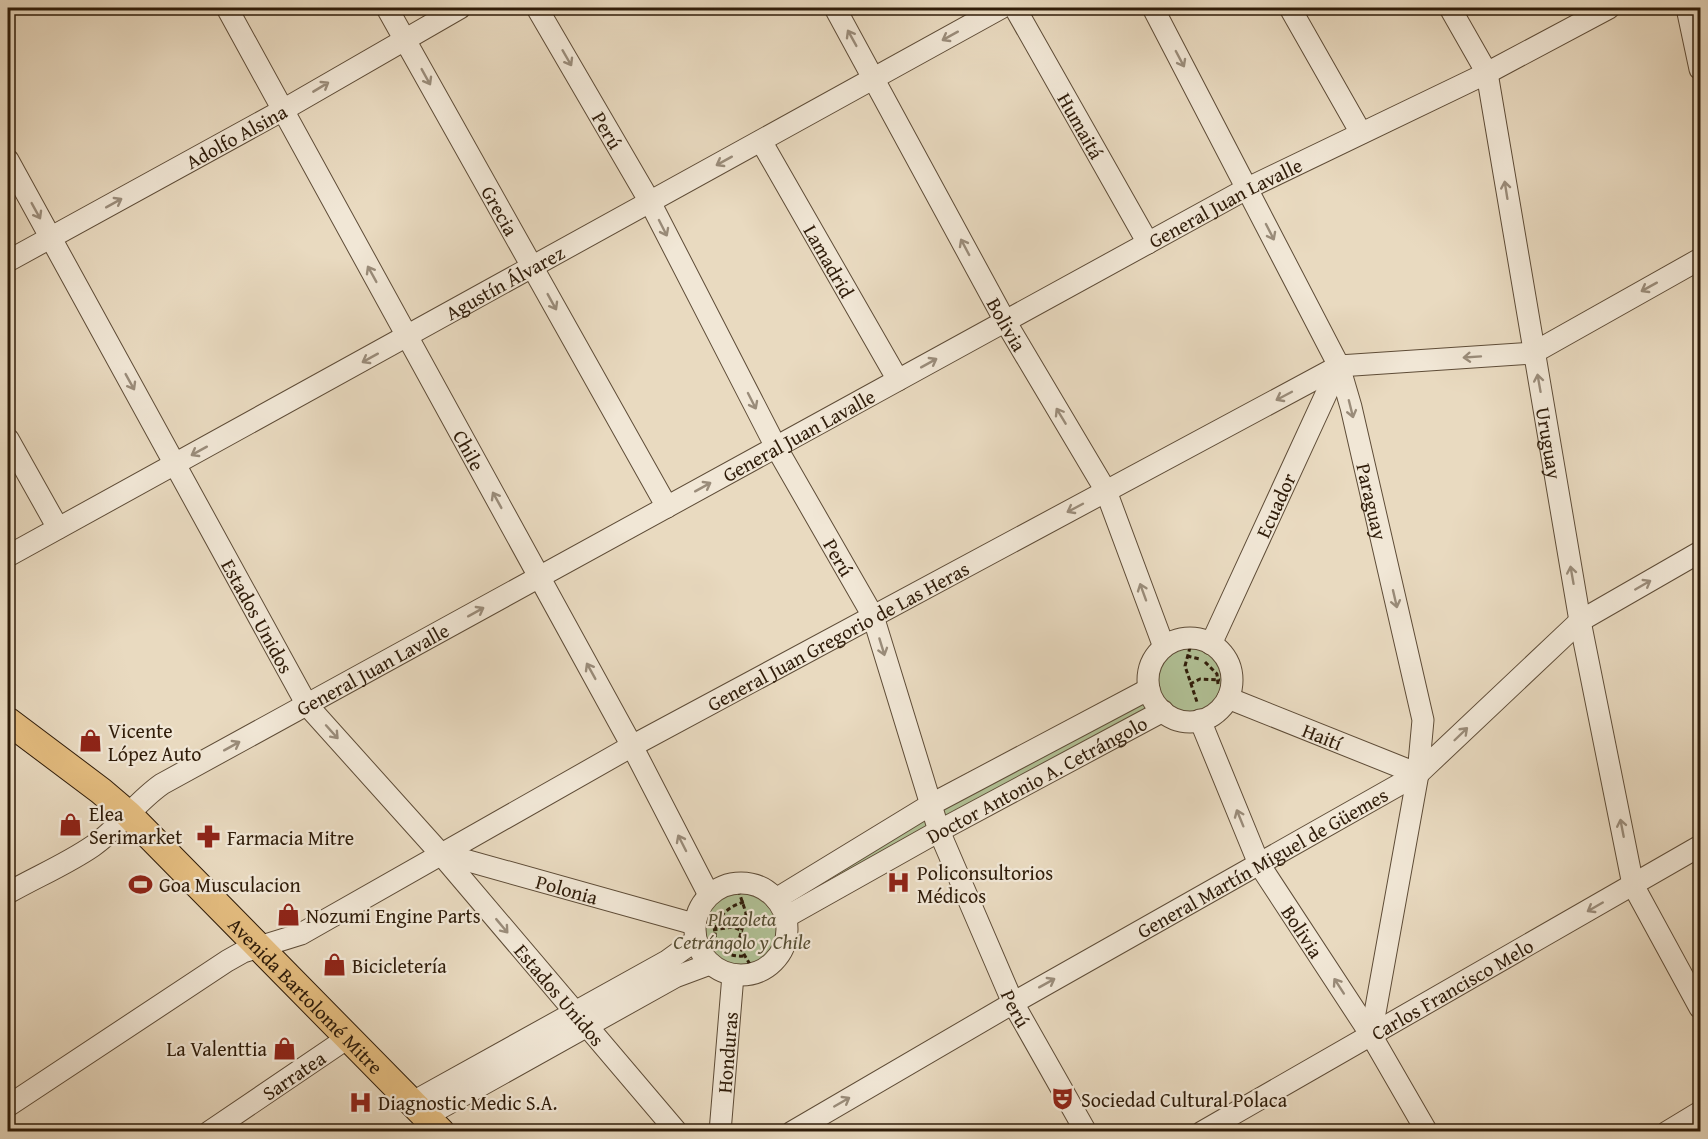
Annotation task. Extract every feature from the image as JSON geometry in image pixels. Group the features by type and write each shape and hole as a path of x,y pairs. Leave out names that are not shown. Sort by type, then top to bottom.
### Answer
{"main road":[{"name":"Avenida Bartolomé Mitre","path":"9,724 101,790 128,813 426,1116"}],"street":[{"name":"Chile","path":"227,8 632,746 709,895"},
{"name":"Grecia","path":"387,8 667,507"},
{"name":"Adolfo Alsina","path":"8,261 282,110 404,38 460,8"},
{"name":"Perú","path":"537,8 650,202 776,447 873,616 939,831 1012,1002 1086,1131"},
{"name":"Bolivia","path":"835,8 1005,321 1106,491 1164,647"},
{"name":"Agustín Álvarez","path":"8,555 533,268 1001,8"},
{"name":"Humaitá","path":"1015,8 1148,243"},
{"name":"Paraguay","path":"1153,8 1339,366 1351,407 1423,720 1418,774 1371,1035"},
{"path":"1290,8 1361,133"},
{"name":"Uruguay","path":"1450,8 1487,73 1580,621 1633,885 1701,1008"},
{"name":"General Juan Lavalle","path":"8,893 92,846 143,797 162,784 1248,188 1487,73 1609,8"},
{"path":"1687,8 1701,69"},
{"name":"Lamadrid","path":"761,141 898,380"},
{"name":"Estados Unidos","path":"8,160 307,705 440,853 677,1131"},
{"name":"General Juan Gregorio de Las Heras","path":"8,1106 228,961 260,947 302,934 440,853 632,746 1339,366 1533,352 1701,259"},
{"name":"Ecuador","path":"1197,646 1339,366"},
{"path":"8,439 58,528"},
{"name":"General Martín Miguel de Güemes","path":"792,1131 1012,1002 1418,774 1580,621 1701,552"},
{"path":"1174,641 1197,646 1228,662 1224,688 1211,716 1200,720 1180,720 1163,711 1154,701 1149,689 1150,666 1164,647 1174,641"},
{"name":"Haití","path":"1224,688 1418,774"},
{"name":"Doctor Antonio A. Cetrángolo","path":"781,908 930,806 1149,689"},
{"name":"Doctor Antonio A. Cetrángolo","path":"781,908 939,831 1163,711"},
{"name":"Bolivia","path":"1200,720 1259,864 1371,1035 1427,1131"},
{"name":"Carlos Francisco Melo","path":"1202,1131 1701,846"},
{"name":"Polonia","path":"440,853 695,932"},
{"path":"751,884 765,889 781,908 788,932 777,959 750,965 733,975 710,964 700,952 695,932 702,903 709,895 722,886 740,893 751,884"},
{"path":"426,1116 581,1019 667,961 695,932"},
{"path":"581,1019 710,964"},
{"name":"Honduras","path":"720,1131 733,975"},
{"name":"Sarratea","path":"209,1131 348,1037"},
{"path":"1667,1131 1701,1112"}],"path":[{"path":"1197,646 1185,666 1195,693 1200,720"},
{"path":"1197,646 1204,661 1212,667 1224,688"},
{"path":"1190,684 1200,679 1224,688"},
{"path":"740,893 720,916 715,929 716,937 725,951 750,965"},
{"path":"740,893 746,913 738,944 750,965"},
{"path":"695,932 732,927 743,931"}],"green space":[{"path":"1190,646 1203,649 1214,656 1221,667 1224,680 1221,693 1214,704 1203,711 1190,714 1177,711 1166,704 1159,693 1156,680 1159,667 1166,656 1177,649"},
{"path":"1149,689 1163,711 782,907 930,805"},
{"name":"Plazoleta Cetrángolo y Chile","path":"742,888 758,891 771,900 780,913 783,929 780,945 771,958 758,967 742,970 726,967 713,958 704,945 701,929 704,913 713,900 726,891"}],"place":[{"name":"Vicente López Auto","path":"90,741"},
{"name":"Elea Serimarket","path":"71,824"},
{"name":"Farmacia Mitre","path":"209,837"},
{"name":"Policonsultorios Médicos","path":"899,883"},
{"name":"Goa Musculacion","path":"141,884"},
{"name":"Nozumi Engine Parts","path":"288,915"},
{"name":"Bicicletería","path":"334,965"},
{"name":"La Valenttia","path":"285,1048"},
{"name":"Sociedad Cultural Polaca","path":"1063,1099"},
{"name":"Diagnostic Medic S.A.","path":"360,1102"}]}
